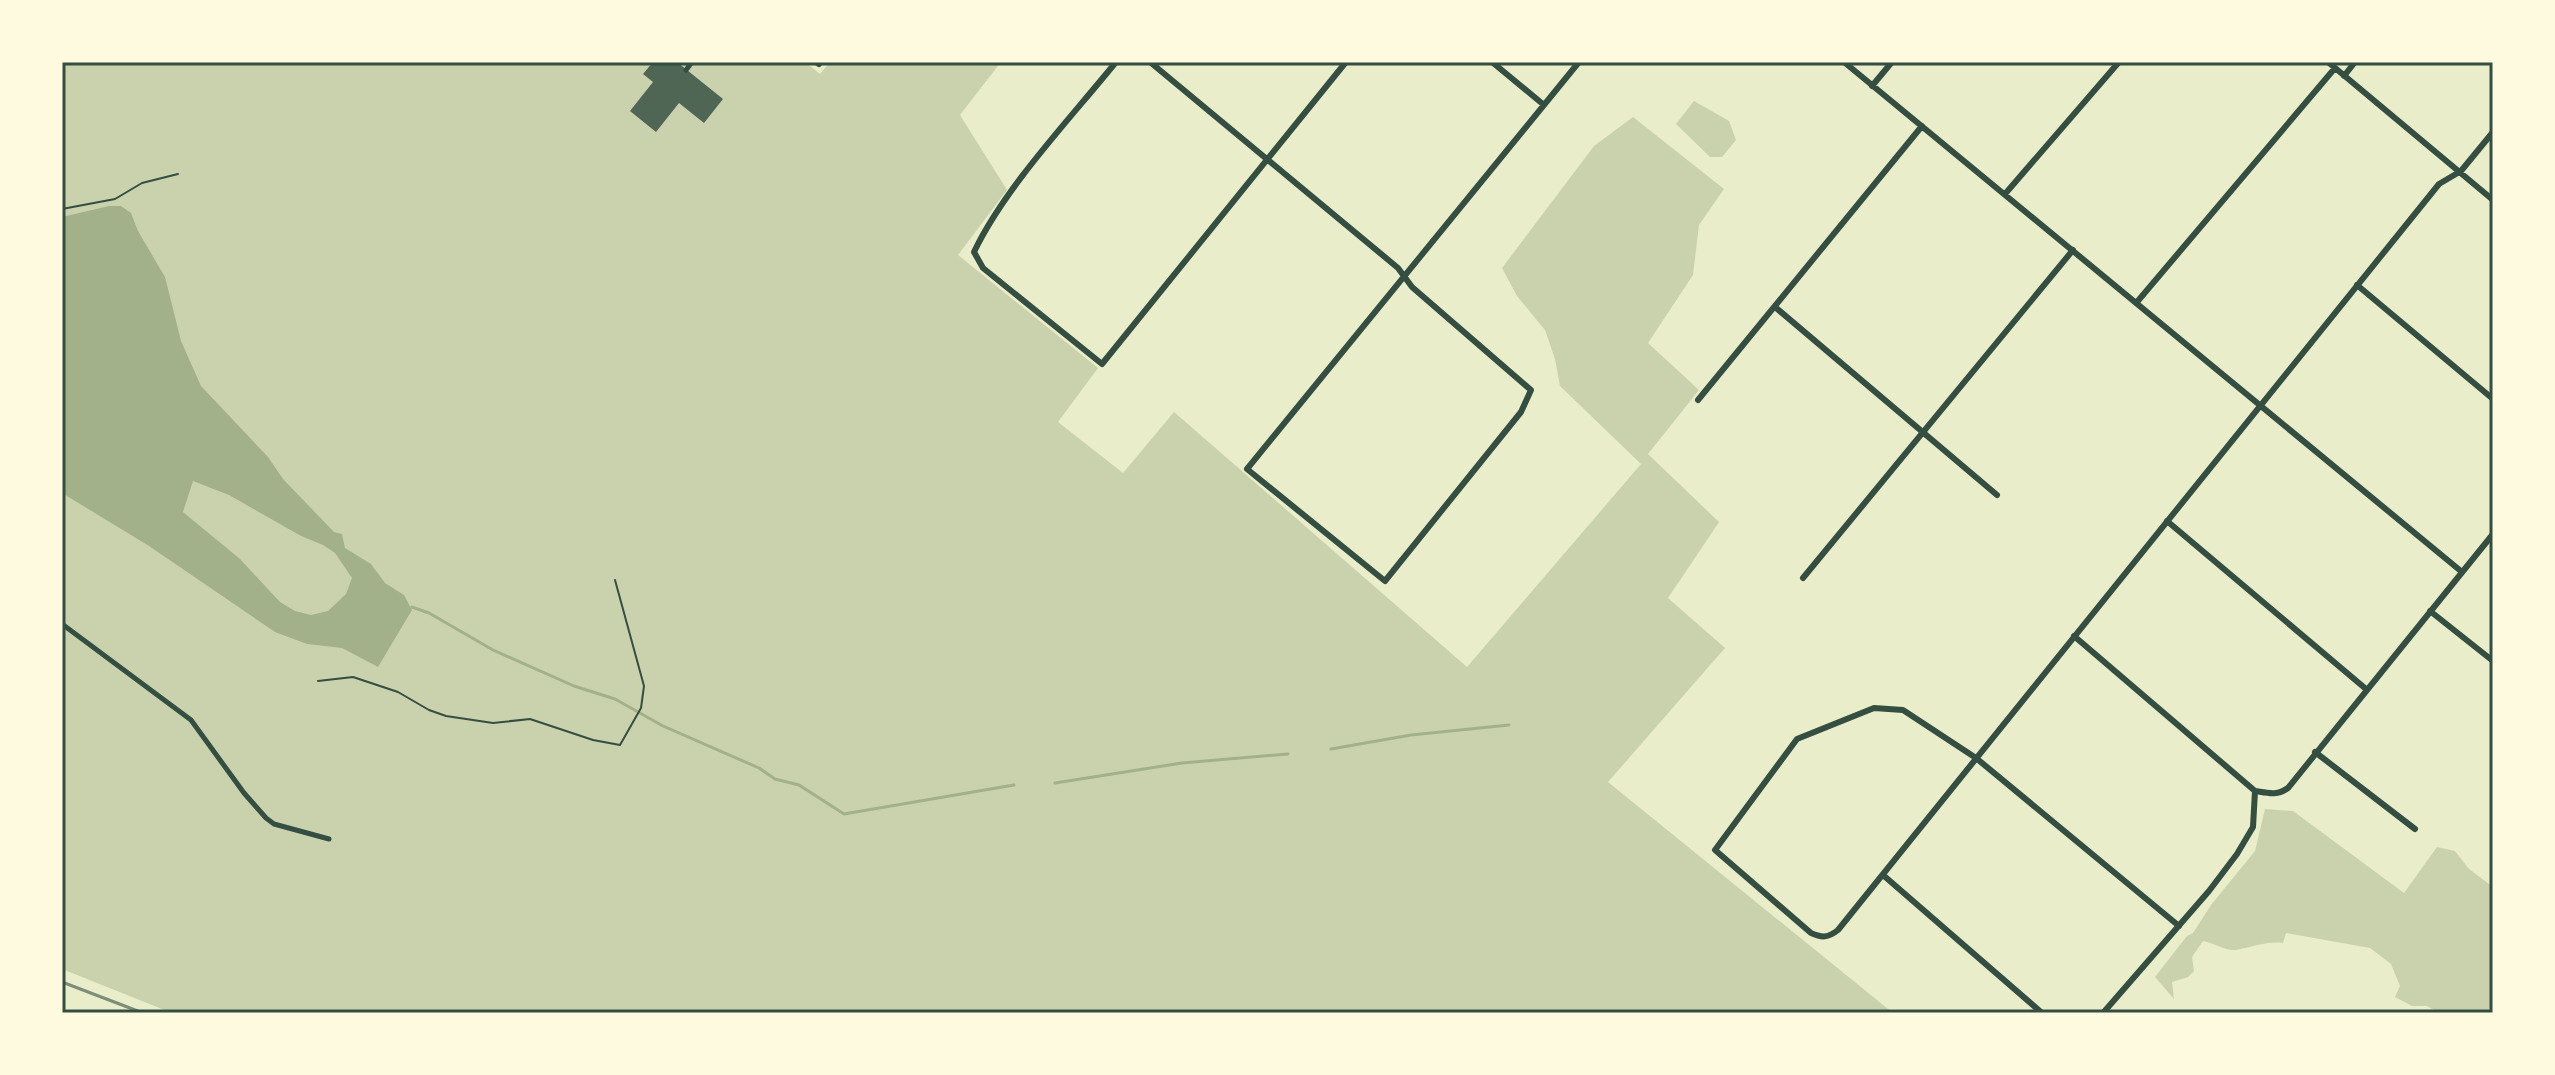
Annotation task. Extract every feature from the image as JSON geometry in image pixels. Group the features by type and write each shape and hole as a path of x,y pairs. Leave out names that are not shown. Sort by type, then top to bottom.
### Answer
{"street":[{"path":"686,70 692,62"},
{"path":"1116,62 1011,192 984,230 974,252 983,268 1102,364 1346,62"},
{"path":"1150,62 1398,268 1405,278 1412,287 1531,390 1521,412 1385,581 1247,469 1405,278 1579,62"},
{"path":"1492,62 1544,105"},
{"path":"1844,62 2462,572"},
{"path":"1872,86 1892,62"},
{"path":"2005,194 2119,62"},
{"path":"2328,62 2493,200"},
{"path":"2344,76 2355,62"},
{"path":"2137,302 2335,68"},
{"path":"1698,400 1922,126"},
{"path":"2179,926 1976,758 1903,710 1874,708 1797,739 1715,850 1811,933 1821,938 1831,936 1838,930 1883,875 1976,758 2260,405 2439,184 2461,171 2493,132"},
{"path":"1803,578 2073,250"},
{"path":"2357,285 2493,399"},
{"path":"1775,307 1997,495"},
{"path":"2167,521 2366,689"},
{"path":"2074,636 2255,791 2281,793 2493,534"},
{"path":"2430,611 2493,661"},
{"path":"62,624 191,720 266,818 274,824 329,839"},
{"path":"2315,752 2415,829"},
{"path":"2103,1013 2209,891 2253,827 2255,791"},
{"path":"1883,875 2042,1013"}],"path":[{"path":"62,209 115,199 142,183 178,174"},
{"path":"318,681 353,677 398,692 446,716 493,723 530,719 593,740 620,745 641,708 644,686 615,580"}],"shaded area":[{"path":"62,62 805,62 820,74 830,62 1001,62 960,115 1007,190 958,255 1098,368 1058,422 1123,473 1174,412 1467,667 1641,464 1560,386 1545,330 1517,296 1502,268 1594,146 1633,117 1724,189 1699,225 1693,275 1648,343 1699,390 1648,454 1719,522 1668,598 1725,648 1608,782 1893,1013 172,1013 62,969"},
{"path":"1694,101 1729,121 1736,140 1722,157 1710,157 1676,124"},
{"path":"109,206 121,206 131,213 165,277 181,341 201,386 268,457 283,479 334,532 342,534 345,548 371,564 385,583 404,595 412,610 378,667 342,648 307,644 275,632 149,546 62,493 62,217","holes":["193,481 229,495 335,553 352,578 346,594 328,611 311,615 295,611 280,602 240,559 183,512"]},
{"path":"2265,809 2293,811 2404,893 2437,847 2455,851 2469,869 2493,887 2493,1004 2486,1013 2439,1013 2427,1006 2412,1006 2395,997 2400,986 2391,964 2370,948 2286,933 2283,943 2236,950 2203,941 2192,957 2194,971 2188,977 2172,982 2174,999 2155,977 2187,936 2193,933 2211,905 2255,851"}],"building":[{"path":"653,62 677,62 723,99 704,123 679,103 656,132 630,111 653,82 643,74"}],"waterway":[{"path":"412,607 429,613 493,650 574,686 615,699 663,726 759,768 775,779 799,785 844,814 1014,785"},
{"path":"1331,749 1411,735 1509,725"},
{"path":"1055,783 1182,763 1288,754"}],"railway":[{"path":"62,982 143,1013"}]}
